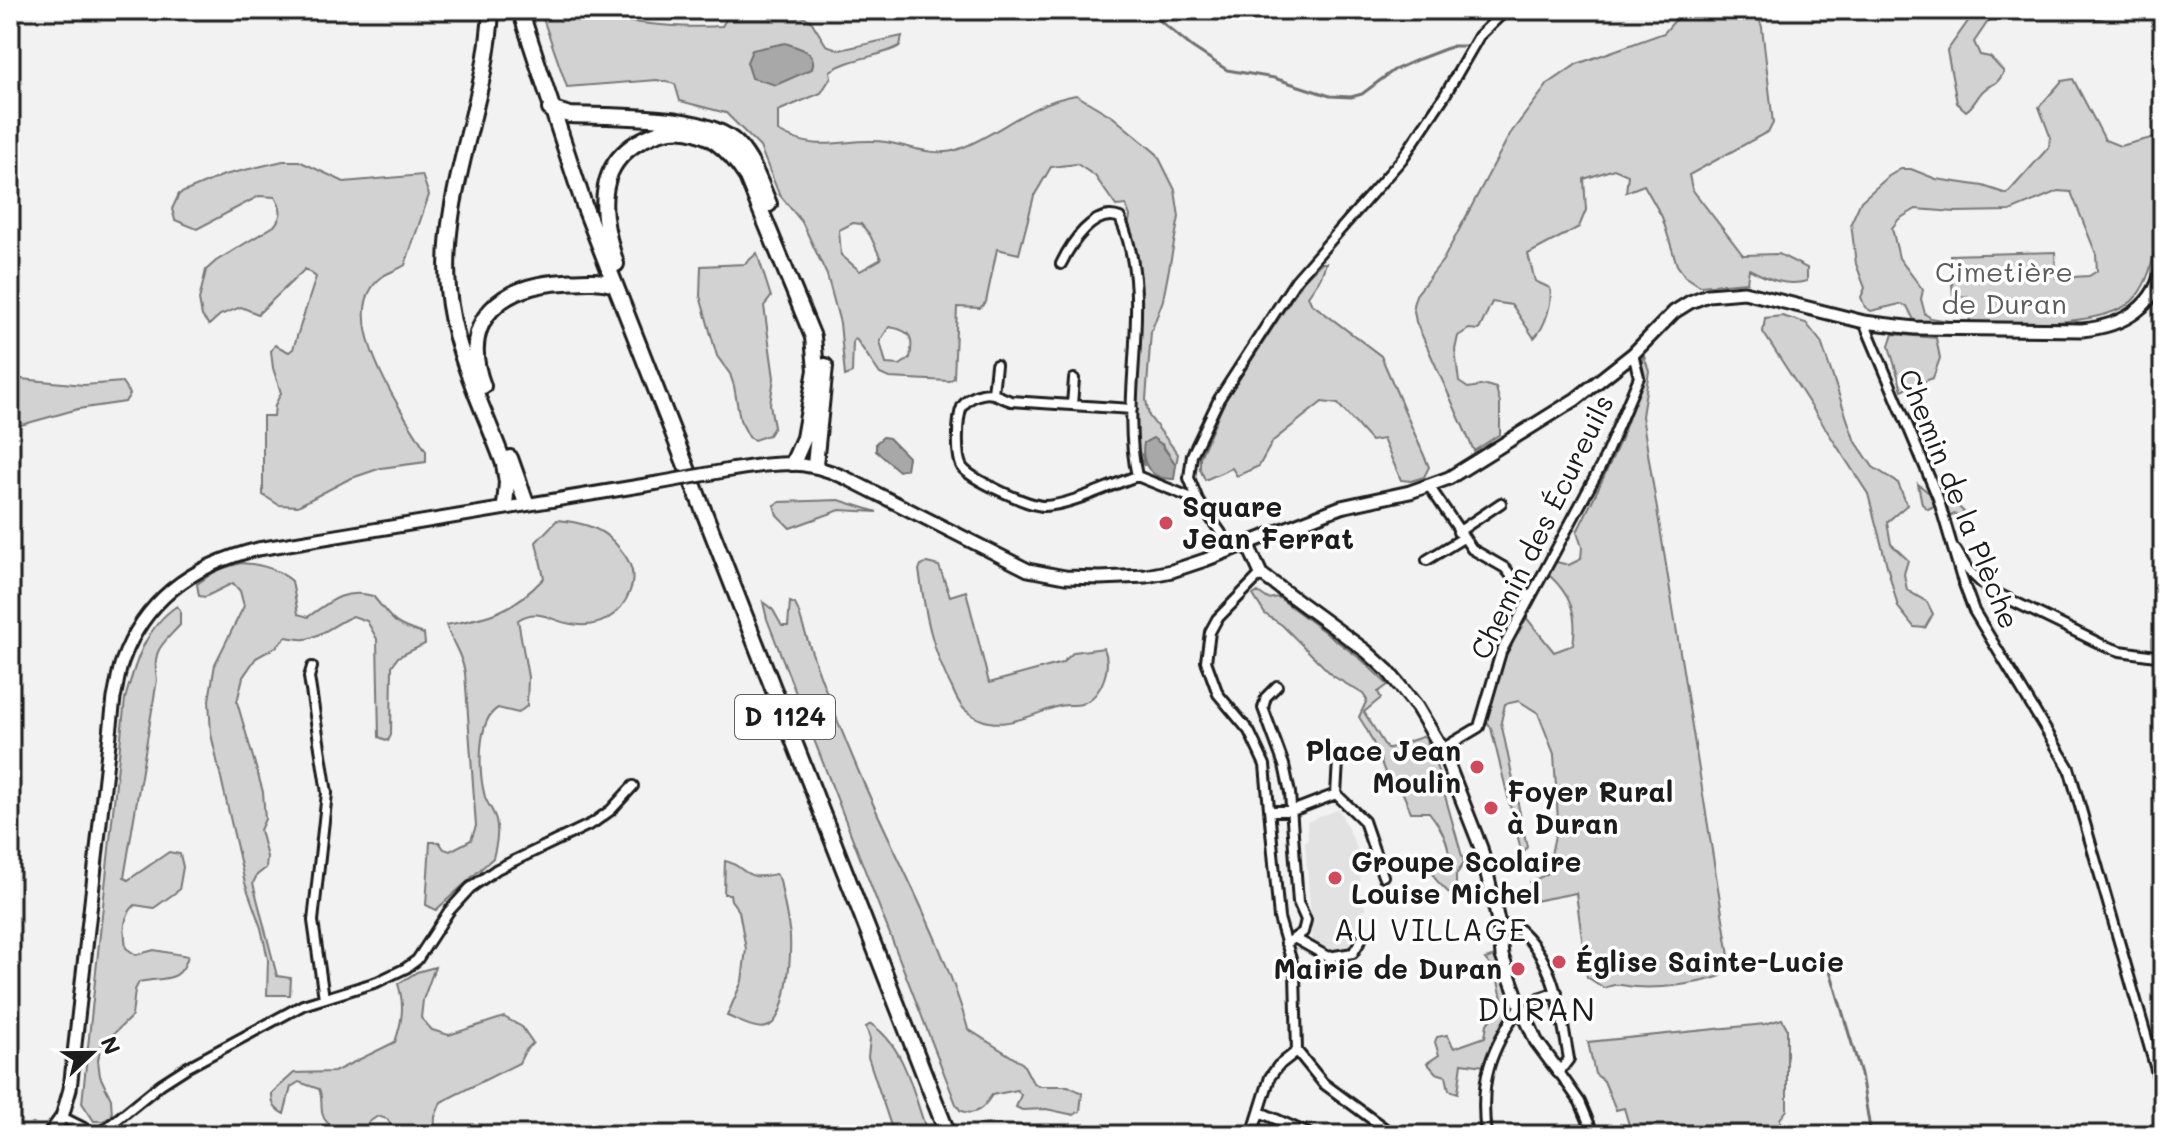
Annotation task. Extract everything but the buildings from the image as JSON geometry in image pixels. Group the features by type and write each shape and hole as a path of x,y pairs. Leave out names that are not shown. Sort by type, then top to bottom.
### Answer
{"highway":[{"path":"491,10 486,50 450,223 448,288 460,349 504,464 507,482 505,506"},
{"name":"D 1124","path":"520,10 550,109 618,292 948,1135"},
{"path":"550,109 570,115 699,124 720,131 737,144 754,166 819,325 824,348 825,373 815,465"},
{"path":"526,503 479,376 475,359 479,330 502,299 525,287 598,280 618,292 621,281 607,235 604,202 610,172 628,148 654,133 674,129 694,130 716,140 735,157 747,177 813,337 816,370 804,438 793,463"}],"street":[{"path":"1228,550 1221,533 1198,500 1189,478 1192,455 1219,399 1275,310 1314,257 1402,159 1445,95 1479,36 1506,10"},
{"path":"1061,264 1069,246 1085,228 1105,217 1113,215 1120,218 1135,278 1137,320 1131,451 1137,476"},
{"path":"49,1135 62,1117 70,1089 114,698 122,662 141,624 164,596 196,571 230,556 505,506 781,462 815,465 846,478 1011,563 1048,574 1100,578 1146,576 1172,571 1341,507 1429,486 1461,472 1576,399 1633,354 1674,312 1690,302 1726,292 1763,296 1864,322 1915,328 2101,328 2120,322 2144,306 2159,282 2163,263"},
{"name":"Chemin de la Plèche","path":"1864,322 1938,498 1965,587 1986,634 2069,768 2163,1094"},
{"name":"Chemin des Écureuils","path":"1442,749 1479,727 1501,652 1601,466 1639,377 1633,354"},
{"path":"993,393 996,365"},
{"path":"1072,405 1074,379"},
{"path":"1132,409 1011,401 993,393 974,397 962,408 957,454 959,462 968,474 1029,504 1047,506 1137,476 1198,500"},
{"path":"1429,486 1461,535 1480,555 1505,568 1529,598"},
{"path":"1427,560 1501,503"},
{"path":"1949,539 1968,570 1988,589 2103,645 2120,651 2163,657"},
{"path":"1247,543 1261,574 1388,671 1417,707 1442,749 1476,834 1499,925 1502,956 1520,1005 1536,1041 1580,1102 1594,1135"},
{"path":"1261,574 1217,619 1206,647 1206,661 1218,694 1249,731 1265,765 1279,918 1296,984 1297,1051 1323,1083 1384,1128 1388,1135"},
{"path":"312,667 309,677 327,793 313,921 324,998"},
{"path":"1277,686 1266,697 1263,708 1284,765 1292,811 1298,902 1306,920 1303,932 1286,944"},
{"path":"1338,761 1336,794 1364,821 1383,876"},
{"path":"98,1135 161,1084 186,1068 303,1005 377,982 406,968 417,960 449,911 470,888 497,869 593,823 611,810 633,786"},
{"path":"1271,811 1292,811 1336,794"},
{"path":"1499,925 1511,924 1526,935 1542,955 1557,992 1569,1059 1559,1072"},
{"path":"1296,939 1333,958 1353,953 1362,938"},
{"path":"1539,998 1557,992"},
{"path":"1486,1135 1482,1100 1484,1081 1499,1039 1520,1005"},
{"path":"1252,1135 1274,1070 1297,1051"},
{"path":"1260,1112 1311,1135"},
{"path":"62,1117 86,1129 91,1135"}],"shaded area":[{"path":"785,43 810,54 812,69 776,85 752,78 747,62 752,50"},
{"path":"883,437 889,438 908,457 906,469 899,471 876,451 876,443"},
{"path":"1153,438 1176,465 1174,479 1153,474 1146,464 1144,443"},
{"name":"Groupe Scolaire Louise Michel","path":"1339,809 1361,857 1360,896 1366,909 1360,912 1367,934 1351,941 1346,951 1334,952 1313,943 1305,842 1308,840 1307,822"}],"green space":[{"path":"540,10 692,27 722,26 732,10 793,10 811,21 826,45 840,50 902,36 900,46 838,66 830,71 831,77 821,93 778,111 778,131 794,138 821,144 871,141 932,152 950,151 974,142 1029,111 1076,95 1113,117 1157,154 1175,190 1179,217 1163,300 1151,332 1146,400 1149,416 1178,454 1176,465 1162,444 1142,454 1144,466 1137,453 1141,314 1139,278 1128,228 1130,216 1126,205 1116,206 1095,176 1077,164 1051,167 1034,196 1019,254 997,249 986,302 980,308 957,307 954,378 949,381 889,378 880,374 856,339 853,341 852,373 845,376 840,323 827,275 802,222 779,194 760,147 726,113 680,101 675,84 657,80 567,87","holes":["853,223 861,224 870,235 881,259 860,271 841,255 839,230","889,327 902,330 911,340 910,358 900,365 886,364 880,341"]},
{"path":"1684,10 1756,10 1762,27 1773,123 1769,131 1689,175 1692,189 1743,255 1779,254 1807,268 1807,281 1777,281 1749,269 1747,282 1700,286 1685,276 1677,265 1662,217 1644,185 1626,192 1628,175 1614,169 1584,179 1586,210 1579,227 1528,254 1535,281 1550,288 1551,294 1545,321 1538,334 1534,338 1512,305 1492,302 1479,330 1469,329 1458,336 1455,350 1459,382 1468,388 1486,385 1496,388 1500,403 1500,434 1474,451 1416,322 1413,305 1416,295 1443,260 1510,134 1548,84 1577,64 1664,33"},
{"path":"1976,10 2001,10 1991,17 1974,42 1980,55 1990,57 2004,72 1966,111 1957,103 1947,51"},
{"path":"2071,10 2117,10 2102,18 2073,19"},
{"name":"Cimetière de Duran","path":"2073,79 2105,140 2120,146 2163,135 2162,199 2156,247 2143,287 2132,301 2118,310 2078,320 1970,323 1968,297 1953,296 1950,255 2055,252 2056,278 2089,276 2097,271 2096,254 2071,192 2058,191 2010,211 1916,209 1899,219 1892,228 1899,258 1923,290 1921,299 1925,314 1955,322 1954,326 1916,324 1907,306 1900,304 1871,311 1865,307 1861,297 1865,288 1856,264 1851,223 1861,201 1901,169 2007,194 2049,147 2050,136 2039,107 2062,81"},
{"path":"283,161 299,161 344,182 422,175 429,195 405,265 382,277 369,294 365,315 368,339 377,364 426,451 426,462 381,468 349,479 298,506 279,505 263,495 263,416 274,416 281,393 271,351 275,345 289,352 293,349 316,277 305,269 258,314 241,307 220,315 209,325 202,316 199,300 206,270 274,226 280,215 279,205 275,197 259,196 197,229 175,220 172,209 179,194 224,175"},
{"path":"757,253 771,297 764,306 774,378 770,404 774,427 769,435 754,440 740,420 734,386 730,374 717,356 700,296 701,266 745,264"},
{"path":"1321,263 1326,263 1308,296 1311,303 1381,356 1429,467 1424,477 1401,480 1383,439 1371,441 1338,404 1322,402 1273,441 1259,466 1237,476 1232,468 1205,480 1200,469 1200,457 1225,401 1304,280"},
{"path":"1782,316 1806,323 1821,342 1854,439 1873,467 1898,483 1907,505 1887,522 1891,544 1908,560 1904,574 1907,590 1927,602 1933,614 1925,628 1914,627 1898,607 1868,494 1763,332 1765,318"},
{"path":"1893,334 1936,338 1940,358 1933,378 1902,390 1889,346"},
{"path":"1643,353 1649,371 1642,416 1729,956 1721,976 1712,979 1667,987 1618,985 1604,988 1587,977 1576,893 1534,901 1530,882 1547,874 1558,821 1554,754 1538,713 1519,701 1505,704 1501,722 1527,847 1522,854 1491,728 1480,710 1495,650 1517,606 1554,652 1573,645 1571,606 1548,574 1556,562 1569,565 1581,559 1582,547 1577,532 1627,421 1635,398"},
{"path":"10,378 84,385 122,382 130,394 125,402 10,425"},
{"path":"1918,484 1928,492 1942,490 1965,513 1949,517 1936,505 1928,509 1922,504"},
{"path":"839,500 877,512 840,510 790,528 777,515 774,505 780,502"},
{"path":"557,520 588,526 614,542 632,570 630,591 620,608 599,623 571,624 538,615 518,620 528,677 527,706 518,713 498,708 491,714 481,749 485,797 497,825 493,858 436,910 426,905 430,842 439,842 450,851 471,840 476,826 465,673 446,625 511,606 544,578 536,542"},
{"path":"241,563 268,568 292,581 298,614 308,617 338,598 363,594 373,596 399,624 424,634 425,644 398,657 392,666 391,735 388,741 379,737 377,639 367,621 353,616 311,638 286,637 276,647 256,658 243,677 237,702 263,792 265,819 260,830 267,857 266,868 253,883 277,976 291,978 290,995 267,995 268,959 245,883 211,734 209,700 215,664 244,606 240,591 233,583 205,597 199,596 197,584 217,570"},
{"path":"921,565 939,566 950,596 966,591 989,683 1062,663 1074,652 1104,648 1106,672 1095,695 1081,704 1059,706 1010,722 986,721 964,709 945,674 930,631 919,570"},
{"path":"1258,592 1268,599 1278,597 1362,660 1388,685 1378,692 1381,698 1364,712 1387,749 1425,736 1464,863 1456,875 1456,895 1453,897 1437,881 1428,866 1433,863 1440,867 1448,864 1444,836 1429,812 1411,812 1398,782 1389,782 1359,717 1367,700 1363,694 1333,676 1282,625 1265,614 1253,595"},
{"path":"763,602 773,610 782,626 788,626 790,602 798,610 842,731 932,930 968,1029 1023,1064 1038,1086 1068,1086 1082,1093 1080,1111 1074,1115 1046,1109 1022,1110 1016,1107 1021,1095 1017,1090 992,1095 983,1107 971,1113 960,1110 956,1104"},
{"path":"177,606 180,625 163,643 157,655 157,680 124,878 128,880 169,852 180,854 183,867 179,890 154,908 135,905 126,919 125,930 126,948 136,955 154,950 188,956 176,975 139,982 132,1016 101,1046 98,1060 100,1076 111,1099 112,1116 103,1121 94,1121 82,1103 125,699 137,660 149,635"},
{"path":"725,861 751,875 776,874 780,880 790,937 789,971 780,1011 769,1026 754,1027 727,1016 742,981 746,949 739,911 730,894 724,894"},
{"path":"1499,955 1516,1006 1495,1039 1484,1066 1462,1063 1458,1093 1449,1090 1446,1076 1436,1073 1427,1063 1439,1055 1435,1042 1437,1037 1447,1035 1454,1048 1485,1037 1487,1024 1503,1003 1496,972 1485,959"},
{"path":"435,967 423,1000 421,1018 432,1030 449,1035 504,1017 522,1027 533,1043 519,1063 441,1102 435,1117 434,1135 399,1135 387,1119 378,1116 369,1122 362,1135 344,1135 324,1119 319,1089 299,1082 291,1087 284,1114 276,1108 272,1093 294,1073 334,1072 395,1042 402,1013 398,984 417,972"},
{"path":"1782,1019 1787,1028 1787,1110 1780,1119 1782,1135 1632,1135 1624,1108 1616,1110 1604,1081 1595,1074 1588,1042 1765,1024"},
{"path":"871,1024 883,1033 900,1057 926,1129 921,1134 894,1135 868,1057 870,1039 866,1027"}],"waterway":[{"path":"1147,10 1192,47 1227,70 1274,78 1330,96 1362,94 1394,70 1453,46 1467,46"},
{"path":"1474,50 1495,26 1519,10"},
{"path":"1829,967 1861,1074 1871,1135"}],"place":[{"name":"Square Jean Ferrat","path":"1166,523"},
{"name":"Place Jean Moulin","path":"1477,767"},
{"name":"Foyer Rural à Duran","path":"1491,808"},
{"name":"Groupe Scolaire Louise Michel","path":"1335,878"},
{"name":"Église Sainte-Lucie","path":"1559,962"},
{"name":"Mairie de Duran","path":"1518,969"}],"district":[{"name":"AU VILLAGE","path":"1431,931"},
{"name":"DURAN","path":"1537,1010"}]}
